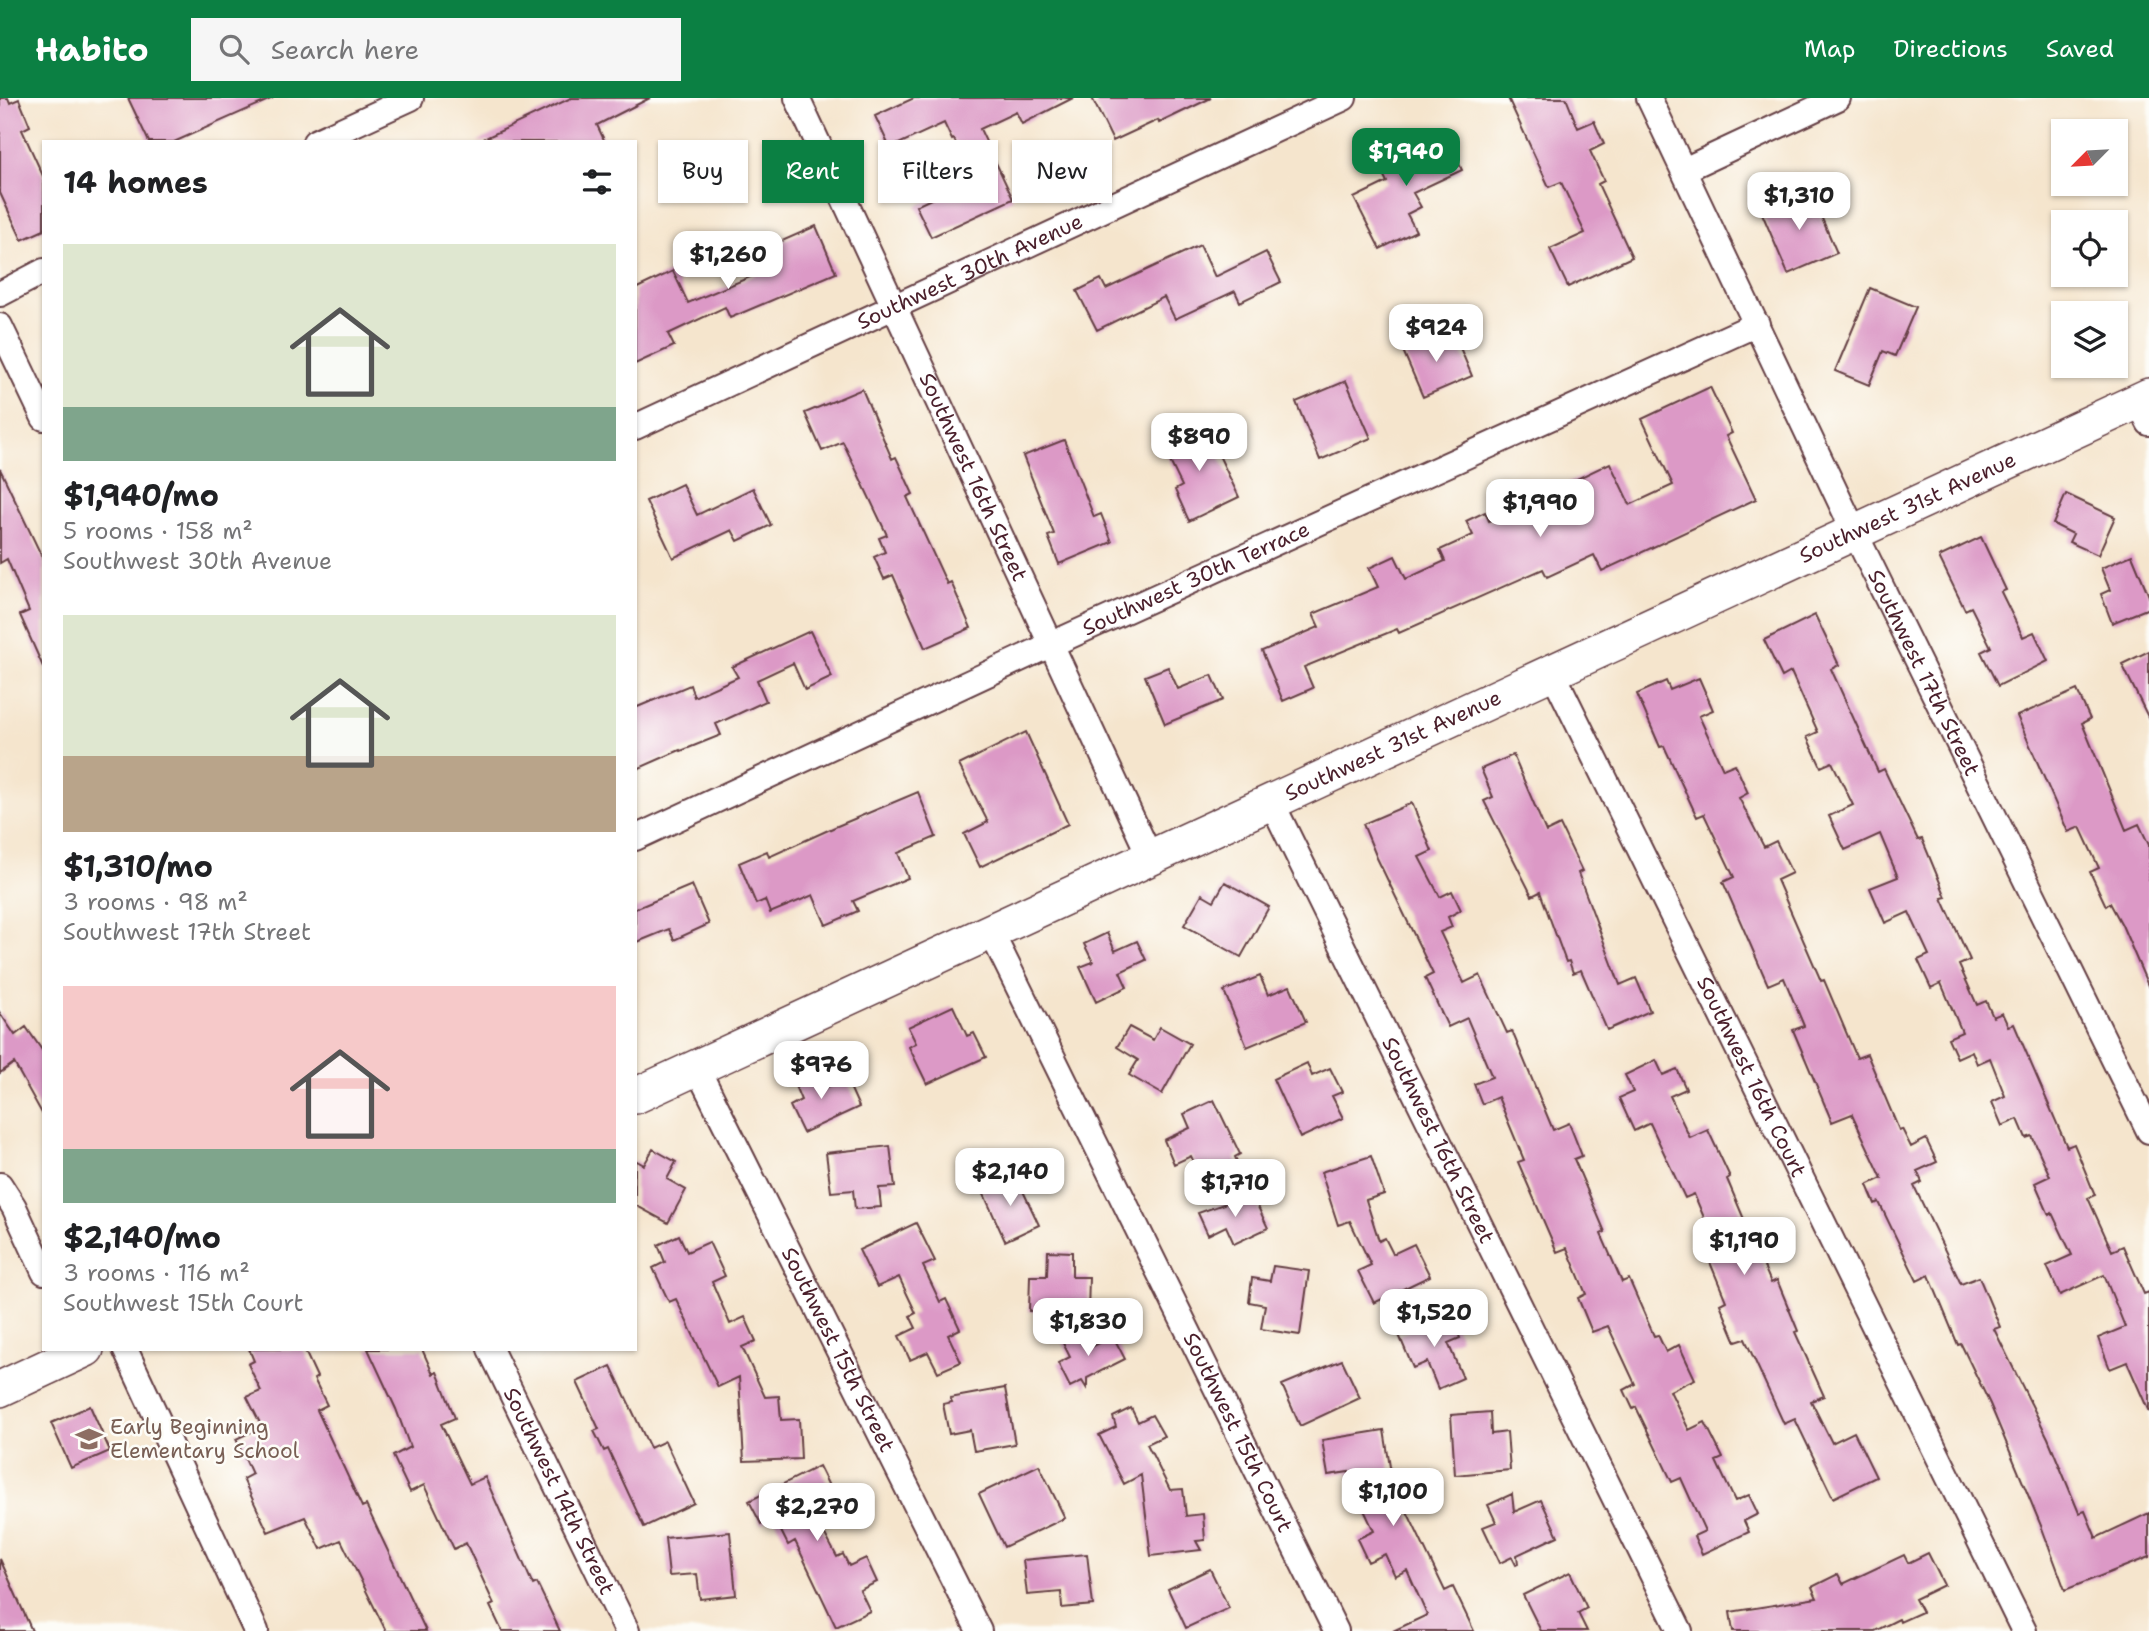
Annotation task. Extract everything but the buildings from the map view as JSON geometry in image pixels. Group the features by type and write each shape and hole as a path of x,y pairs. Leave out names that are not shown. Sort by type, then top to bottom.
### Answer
{"street":[{"path":"319,140 411,98"},
{"name":"Southwest 16th Street","path":"797,98 1150,857"},
{"name":"Southwest 30th Avenue","path":"637,426 1343,98"},
{"name":"Southwest 17th Street","path":"1649,98 1854,531 2149,1131"},
{"path":"1684,170 1838,98"},
{"path":"0,294 42,272"},
{"name":"Southwest 30th Terrace","path":"637,837 1052,644 1757,324"},
{"path":"0,326 42,414"},
{"name":"Southwest 31st Avenue","path":"637,1095 1854,531 2145,407"},
{"name":"Southwest 16th Court","path":"1552,671 2024,1631"},
{"name":"Southwest 16th Street","path":"1271,802 1680,1631"},
{"name":"Southwest 15th Court","path":"991,932 1336,1631"},
{"name":"Southwest 15th Street","path":"697,1068 979,1631"},
{"path":"0,1185 14,1207 42,1268"},
{"path":"0,1389 80,1351"},
{"path":"126,1351 256,1631"},
{"name":"Southwest 14th Street","path":"491,1351 626,1631"}],"place":[{"name":"Early Beginning Elementary School","path":"89,1439"}]}
